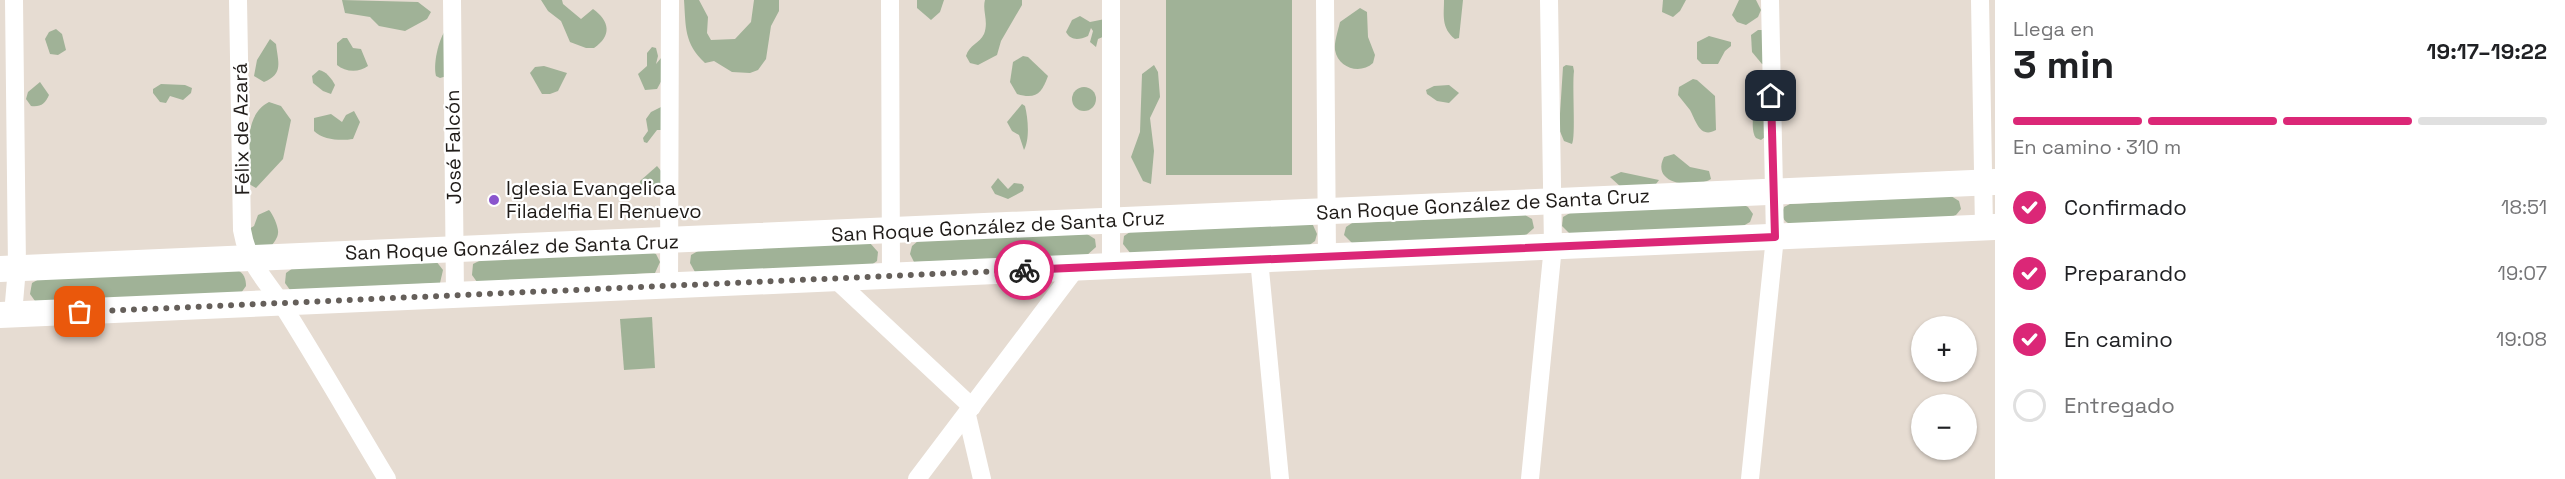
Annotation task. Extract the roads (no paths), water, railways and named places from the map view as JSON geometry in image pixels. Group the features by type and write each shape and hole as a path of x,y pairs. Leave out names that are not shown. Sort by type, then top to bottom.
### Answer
{"street":[{"path":"14,0 7,315 1327,256 1553,238 1775,229 1990,227 1980,0"},
{"name":"Félix de Azará","path":"238,0 242,123 242,230 249,258"},
{"name":"José Falcón","path":"452,0 455,295"},
{"path":"669,286 670,0"},
{"path":"890,0 891,276"},
{"path":"1111,0 1111,266"},
{"path":"1325,0 1327,256"},
{"path":"1530,479 1553,238 1549,0"},
{"path":"1750,479 1775,229 1770,0"},
{"name":"San Roque González de Santa Cruz","path":"9,269 1989,182"},
{"path":"249,258 282,304 387,479"},
{"path":"1258,259 1280,479"},
{"path":"917,479 1077,267"},
{"path":"834,278 969,411 982,479"}],"place":[{"name":"Iglesia Evangelica Filadelfia El Renuevo","path":"494,200"}]}
